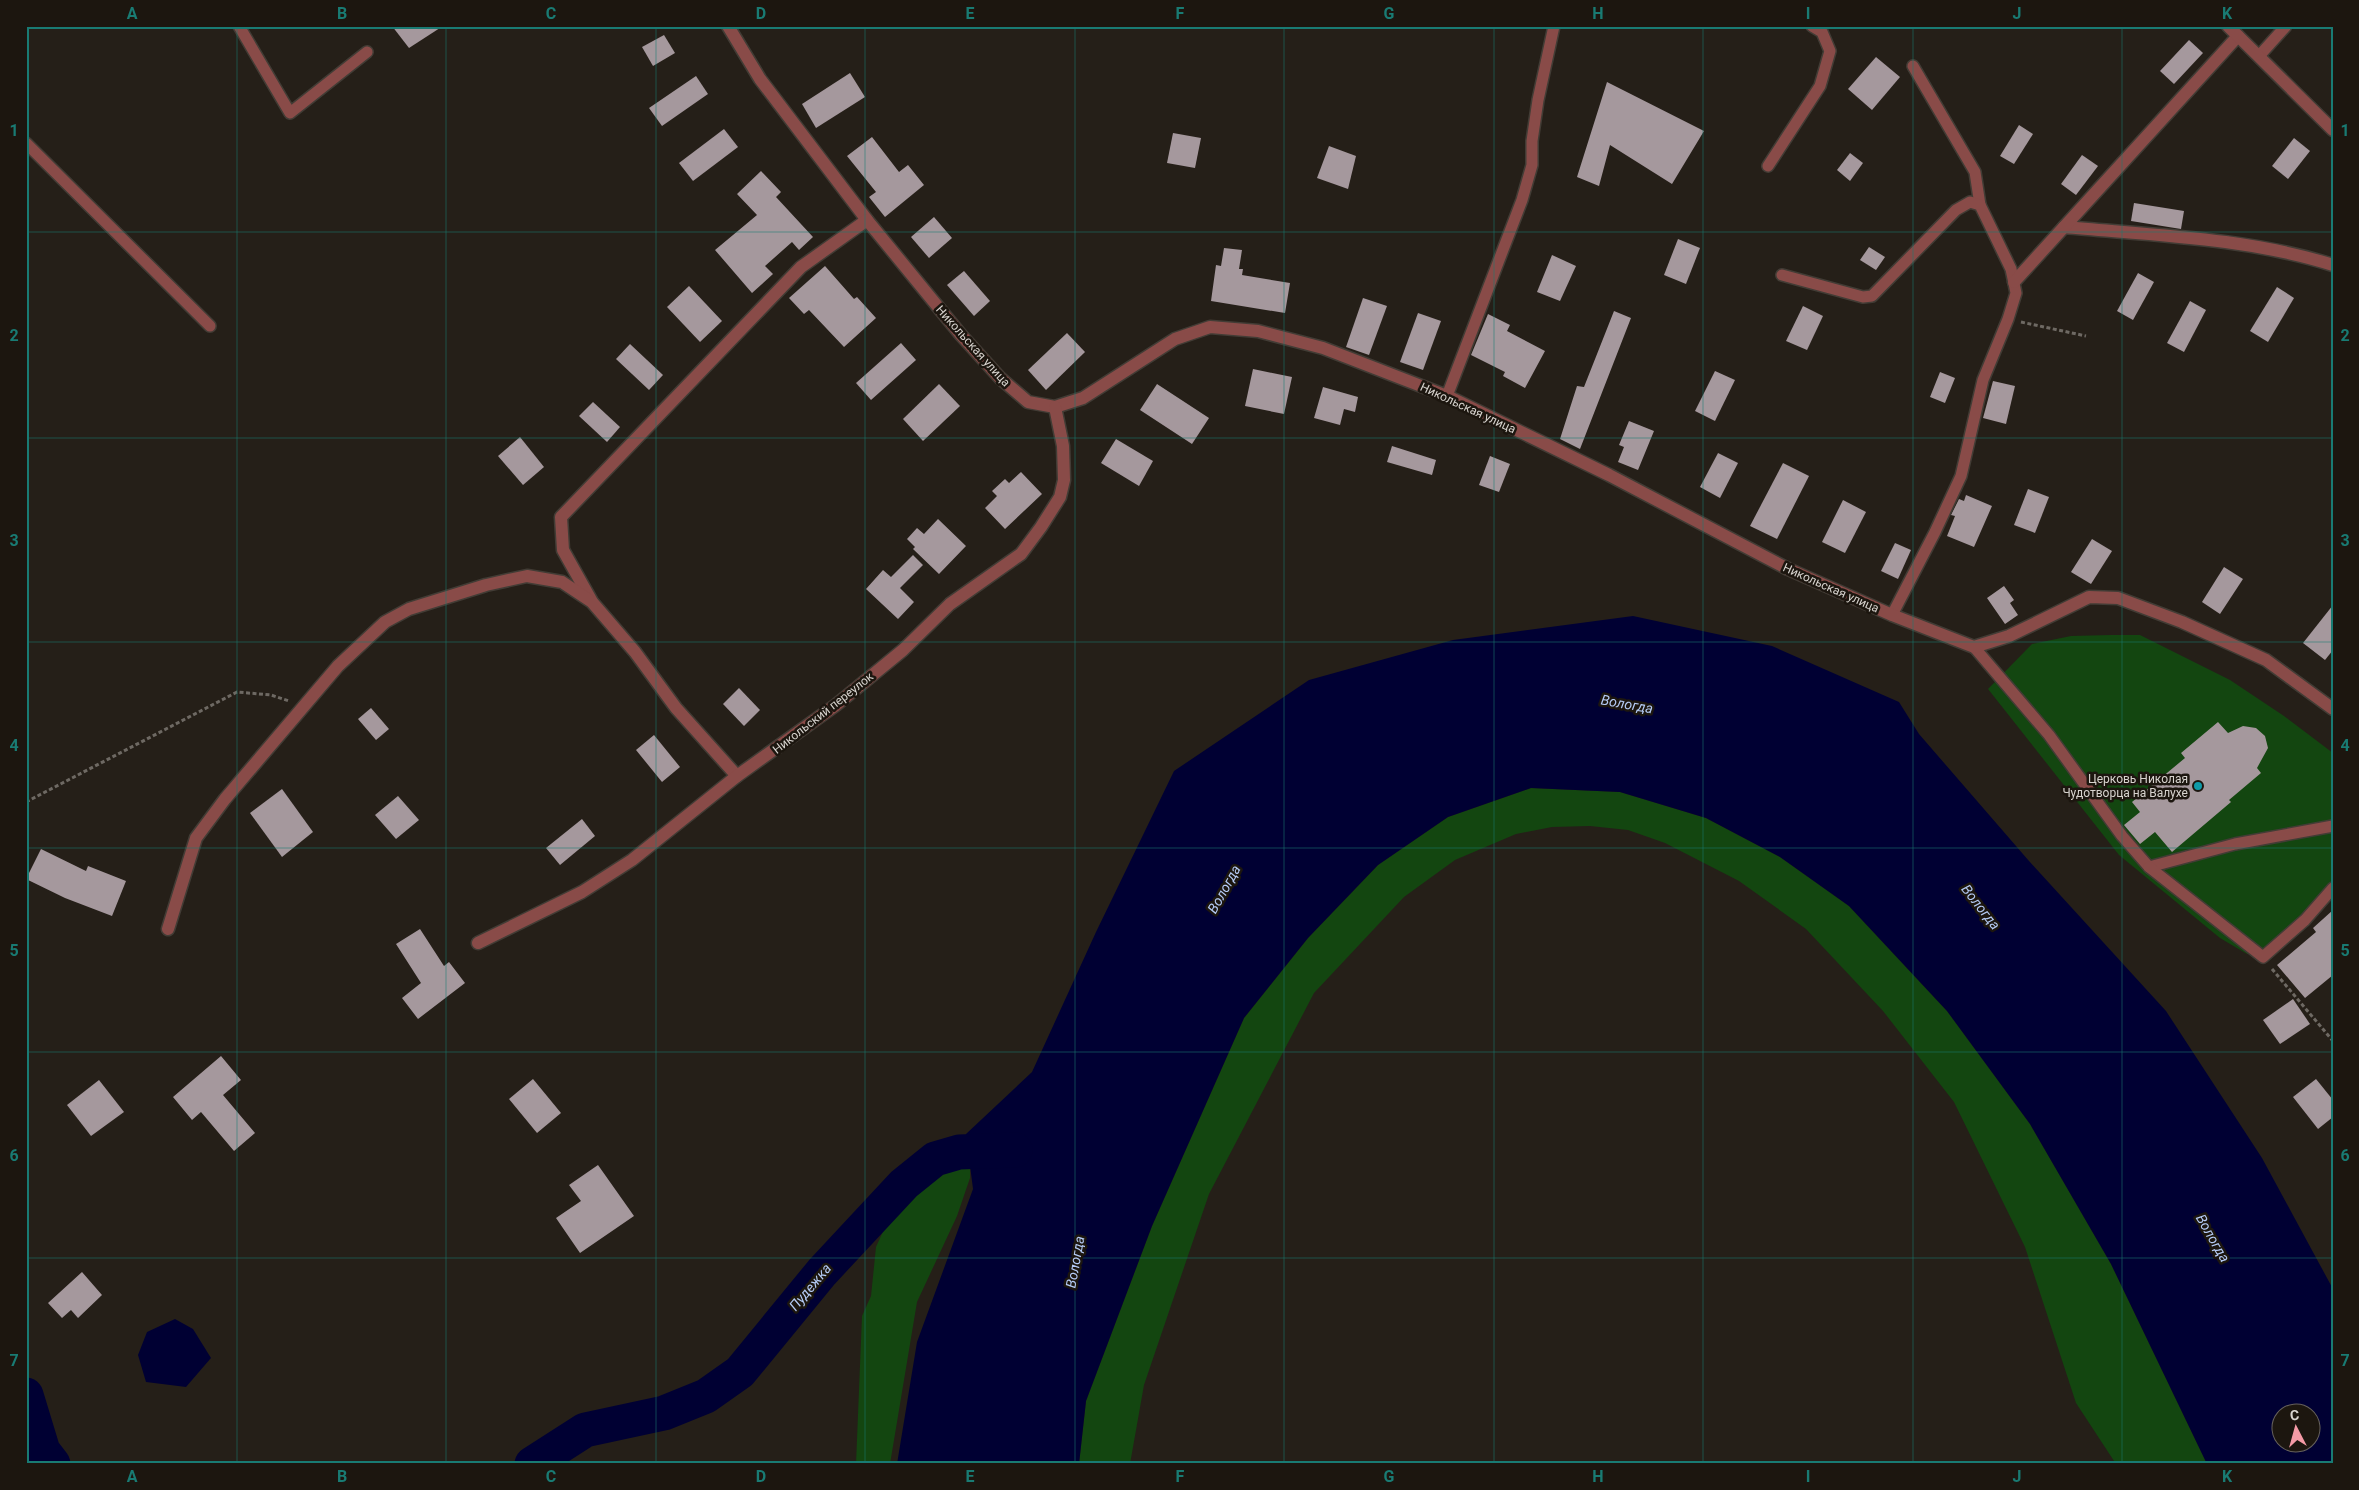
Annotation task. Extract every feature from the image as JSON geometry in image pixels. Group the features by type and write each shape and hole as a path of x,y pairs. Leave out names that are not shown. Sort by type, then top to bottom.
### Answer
{"street":[{"name":"Никольская улица","path":"728,26 760,79 867,220 961,335 1000,378 1028,402 1055,407 1083,398 1175,339 1210,327 1258,331 1323,348 1447,396 1618,480 1788,569 1892,615 1974,647"},
{"path":"2228,26 2333,130"},
{"path":"2014,282 2238,36"},
{"path":"737,776 676,708 635,652 592,602 563,550 561,517 801,267 867,220"},
{"path":"2064,226 2194,239 2302,255 2333,265"},
{"name":"Никольский переулок","path":"478,943 582,892 632,860 737,776 836,705 903,650 950,604 1021,554 1060,497 1064,480 1063,446 1055,407"},
{"path":"168,929 196,838 225,799 338,666 385,622 409,609 478,587 527,576 562,582 592,602"},
{"path":"1974,647 2009,636 2088,597 2118,598 2182,622 2266,660 2333,709"}],"lane":[{"path":"239,26 290,113 366,52"},
{"path":"1447,396 1522,200 1532,165 1532,140 1538,100 1554,26"},
{"path":"1768,166 1820,86 1830,51 1822,32 1812,26"},
{"path":"2258,56 2286,26"},
{"path":"1892,615 1936,532 1961,476 1983,380 2008,319 2016,293 2011,269 1980,205 1975,172 1913,66"},
{"path":"26,143 210,326"},
{"path":"1782,275 1863,297 1872,296 1956,210 1970,202 1980,205"},
{"path":"1974,647 2049,735 2122,836 2149,867 2263,957 2305,920 2333,888"},
{"path":"2149,867 2235,844 2333,826"}],"path":[{"path":"2008,319 2086,336"},
{"path":"26,802 237,692 271,695 304,706"},
{"path":"2263,957 2333,1041"}],"green space":[{"path":"2140,635 2230,680 2284,716 2333,753 2333,880 2286,931 2258,952 2247,954 2220,938 2119,855 1988,689 2032,644 2071,636"},
{"path":"1531,788 1620,792 1706,818 1780,857 1849,906 1947,1011 2030,1124 2111,1264 2207,1464 2116,1464 2076,1403 2025,1247 1954,1102 1883,1011 1806,929 1739,881 1665,843 1628,830 1590,826 1552,827 1516,834 1455,860 1404,897 1314,993 1209,1194 1144,1385 1130,1464 1079,1464 1086,1401 1152,1226 1244,1018 1308,938 1378,865 1448,817"},
{"path":"956,1160 965,1163 970,1169 970,1178 957,1216 917,1302 890,1464 856,1464 862,1316 871,1296 876,1247 890,1216 939,1165"}],"water":[{"name":"Вологда","path":"1633,616 1772,646 1899,702 1919,734 2029,861 2166,1011 2262,1158 2333,1289 2333,1464 2207,1464 2111,1264 2030,1124 1947,1011 1849,906 1780,857 1706,818 1620,792 1531,788 1448,817 1378,865 1308,938 1244,1018 1152,1226 1086,1401 1079,1464 897,1464 917,1342 973,1189 966,1134 1032,1072 1096,932 1174,771 1309,680 1453,640"},
{"path":"175,1319 193,1329 211,1358 186,1387 146,1382 138,1355 147,1332"}],"building":[{"path":"392,26 443,26 409,48"},
{"path":"664,35 675,53 653,66 642,47"},
{"path":"2189,40 2203,53 2174,84 2160,71"},
{"path":"1876,57 1900,77 1872,110 1848,89"},
{"path":"850,73 865,97 816,128 802,104"},
{"path":"696,76 708,94 662,126 649,108"},
{"path":"1607,82 1704,131 1672,184 1610,145 1599,186 1577,177"},
{"path":"2019,125 2033,134 2014,164 2000,156"},
{"path":"724,129 738,147 693,181 679,163"},
{"path":"1173,133 1201,138 1195,168 1167,163"},
{"path":"872,137 899,172 908,165 924,185 885,217 869,197 876,192 847,156"},
{"path":"2294,138 2310,151 2288,179 2272,166"},
{"path":"1329,146 1356,156 1348,189 1317,178"},
{"path":"1850,153 1863,163 1850,181 1837,170"},
{"path":"2082,155 2098,166 2076,195 2061,184"},
{"path":"761,171 781,192 776,197 813,237 799,250 792,242 765,266 773,274 752,293 715,250 757,215 737,194"},
{"path":"2134,203 2184,211 2181,229 2131,221"},
{"path":"934,217 952,238 929,258 911,237"},
{"path":"1678,239 1700,248 1686,284 1664,275"},
{"path":"1869,247 1885,257 1876,270 1860,260"},
{"path":"1224,248 1242,250 1239,269 1243,269 1242,275 1290,283 1285,313 1211,301 1216,265 1221,266"},
{"path":"1552,255 1576,266 1560,301 1537,292"},
{"path":"825,266 854,299 857,297 876,318 844,347 809,310 804,314 789,298"},
{"path":"964,271 990,301 974,316 947,285"},
{"path":"2138,273 2154,282 2133,320 2117,311"},
{"path":"689,286 722,321 700,342 667,307"},
{"path":"2277,287 2294,298 2268,342 2250,331"},
{"path":"1363,298 1387,306 1369,355 1346,347"},
{"path":"2190,301 2206,310 2184,352 2167,343"},
{"path":"1803,306 1823,316 1807,350 1786,341"},
{"path":"1614,311 1631,318 1580,449 1560,439 1577,386 1584,387"},
{"path":"1418,313 1441,321 1423,370 1400,362"},
{"path":"1488,314 1510,325 1507,331 1545,351 1525,388 1503,376 1505,372 1471,355"},
{"path":"1067,333 1085,352 1046,390 1028,370"},
{"path":"901,343 916,360 871,400 856,383"},
{"path":"630,344 663,375 649,390 616,359"},
{"path":"1253,369 1292,377 1284,414 1245,406"},
{"path":"1715,371 1735,380 1715,421 1695,411"},
{"path":"1940,372 1955,378 1945,403 1930,397"},
{"path":"1993,381 2015,386 2006,424 1983,418"},
{"path":"939,384 960,406 923,441 903,419"},
{"path":"1157,384 1209,418 1192,444 1140,410"},
{"path":"1323,387 1358,397 1355,412 1344,409 1340,425 1314,418"},
{"path":"593,402 620,427 607,442 579,416"},
{"path":"1629,421 1654,431 1638,470 1618,462 1624,447 1619,445"},
{"path":"520,437 544,467 523,485 498,456"},
{"path":"1116,439 1153,461 1139,486 1101,463"},
{"path":"1392,446 1436,460 1432,475 1387,462"},
{"path":"1718,453 1738,463 1720,498 1700,487"},
{"path":"1490,456 1510,464 1499,492 1479,485"},
{"path":"1783,463 1809,476 1777,539 1750,526"},
{"path":"1021,472 1042,494 1005,529 985,508 997,496 992,491 1005,479 1009,483"},
{"path":"2028,489 2049,497 2035,533 2014,525"},
{"path":"1966,495 1992,506 1974,547 1947,536 1955,516 1951,515 1959,499 1964,501"},
{"path":"1843,500 1866,512 1845,553 1822,542"},
{"path":"938,519 966,546 939,574 913,549 915,547 907,539 917,528 924,534"},
{"path":"2092,539 2112,551 2091,584 2071,572"},
{"path":"1895,543 1911,550 1898,579 1881,571"},
{"path":"913,555 923,565 900,588 914,602 898,619 866,589 883,570 891,577"},
{"path":"2224,567 2243,579 2220,614 2202,602"},
{"path":"2004,586 2014,600 2010,603 2018,615 2005,624 1987,598"},
{"path":"2333,605 2333,650 2325,660 2303,643"},
{"path":"739,688 760,710 744,726 723,704"},
{"path":"371,708 389,729 376,740 358,719"},
{"name":"Церковь Николая Чудотворца на Валухе","path":"2218,722 2228,733 2243,726 2256,728 2265,736 2268,748 2257,768 2261,773 2229,800 2231,802 2172,852 2155,832 2140,844 2124,825 2140,812 2132,802 2185,758 2181,753"},
{"path":"654,735 680,767 662,782 636,750"},
{"path":"282,789 313,832 282,857 250,813"},
{"path":"398,796 419,820 396,839 375,815"},
{"path":"582,819 595,836 560,865 546,848"},
{"path":"41,849 86,871 88,866 126,881 112,916 65,898 26,879"},
{"path":"2333,910 2333,975 2305,998 2277,965 2316,932 2313,928"},
{"path":"420,929 444,966 449,962 465,983 418,1019 402,998 421,983 396,944"},
{"path":"2293,999 2310,1024 2280,1044 2263,1020"},
{"path":"221,1056 241,1080 223,1095 255,1133 234,1151 201,1112 192,1120 173,1097"},
{"path":"533,1079 561,1113 537,1133 509,1099"},
{"path":"2316,1079 2333,1100 2333,1117 2318,1129 2293,1097"},
{"path":"99,1080 124,1112 91,1136 67,1105"},
{"path":"598,1165 634,1216 580,1253 556,1218 581,1201 569,1185"},
{"path":"82,1272 102,1295 78,1318 71,1310 62,1318 48,1303"}],"waterway":[{"name":"Пудежка","path":"532,1464 585,1430 664,1413 706,1396 740,1372 822,1272 904,1184 935,1159 959,1152 1015,1150"},
{"name":"Пудежка","path":"26,1395 43,1451 53,1464"}],"place":[{"name":"Церковь Николая Чудотворца на Валухе","path":"2198,786"}]}
